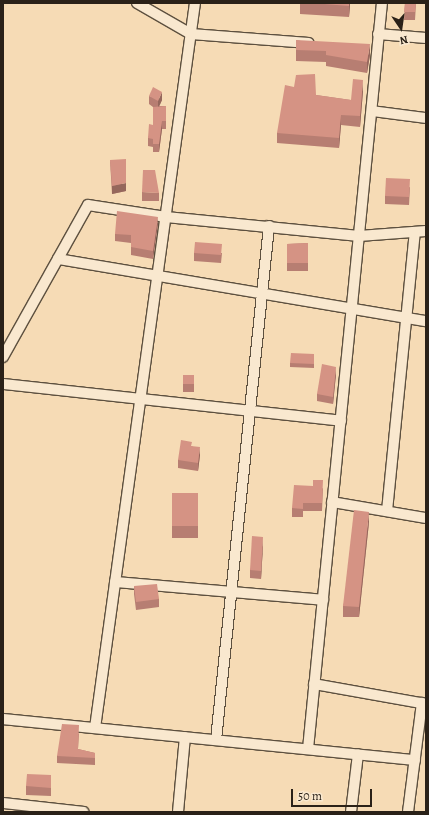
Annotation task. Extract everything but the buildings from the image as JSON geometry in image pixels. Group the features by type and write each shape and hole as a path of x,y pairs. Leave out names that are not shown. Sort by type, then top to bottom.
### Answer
{"street":[{"path":"137,3 192,34 323,44"},
{"path":"95,728 192,34 195,3"},
{"path":"308,749 372,111 373,48 378,34 382,3"},
{"path":"378,34 426,38"},
{"path":"372,111 426,118"},
{"path":"3,355 88,205 166,217 359,236 426,231"},
{"path":"216,740 269,226"},
{"path":"387,511 415,232"},
{"path":"58,259 426,321"},
{"path":"3,384 341,420"},
{"path":"332,502 426,518"},
{"path":"115,582 323,600"},
{"path":"314,684 424,703 408,812"},
{"path":"3,719 415,760"},
{"path":"178,812 185,737"},
{"path":"351,812 358,754"},
{"path":"3,803 84,812"}]}
